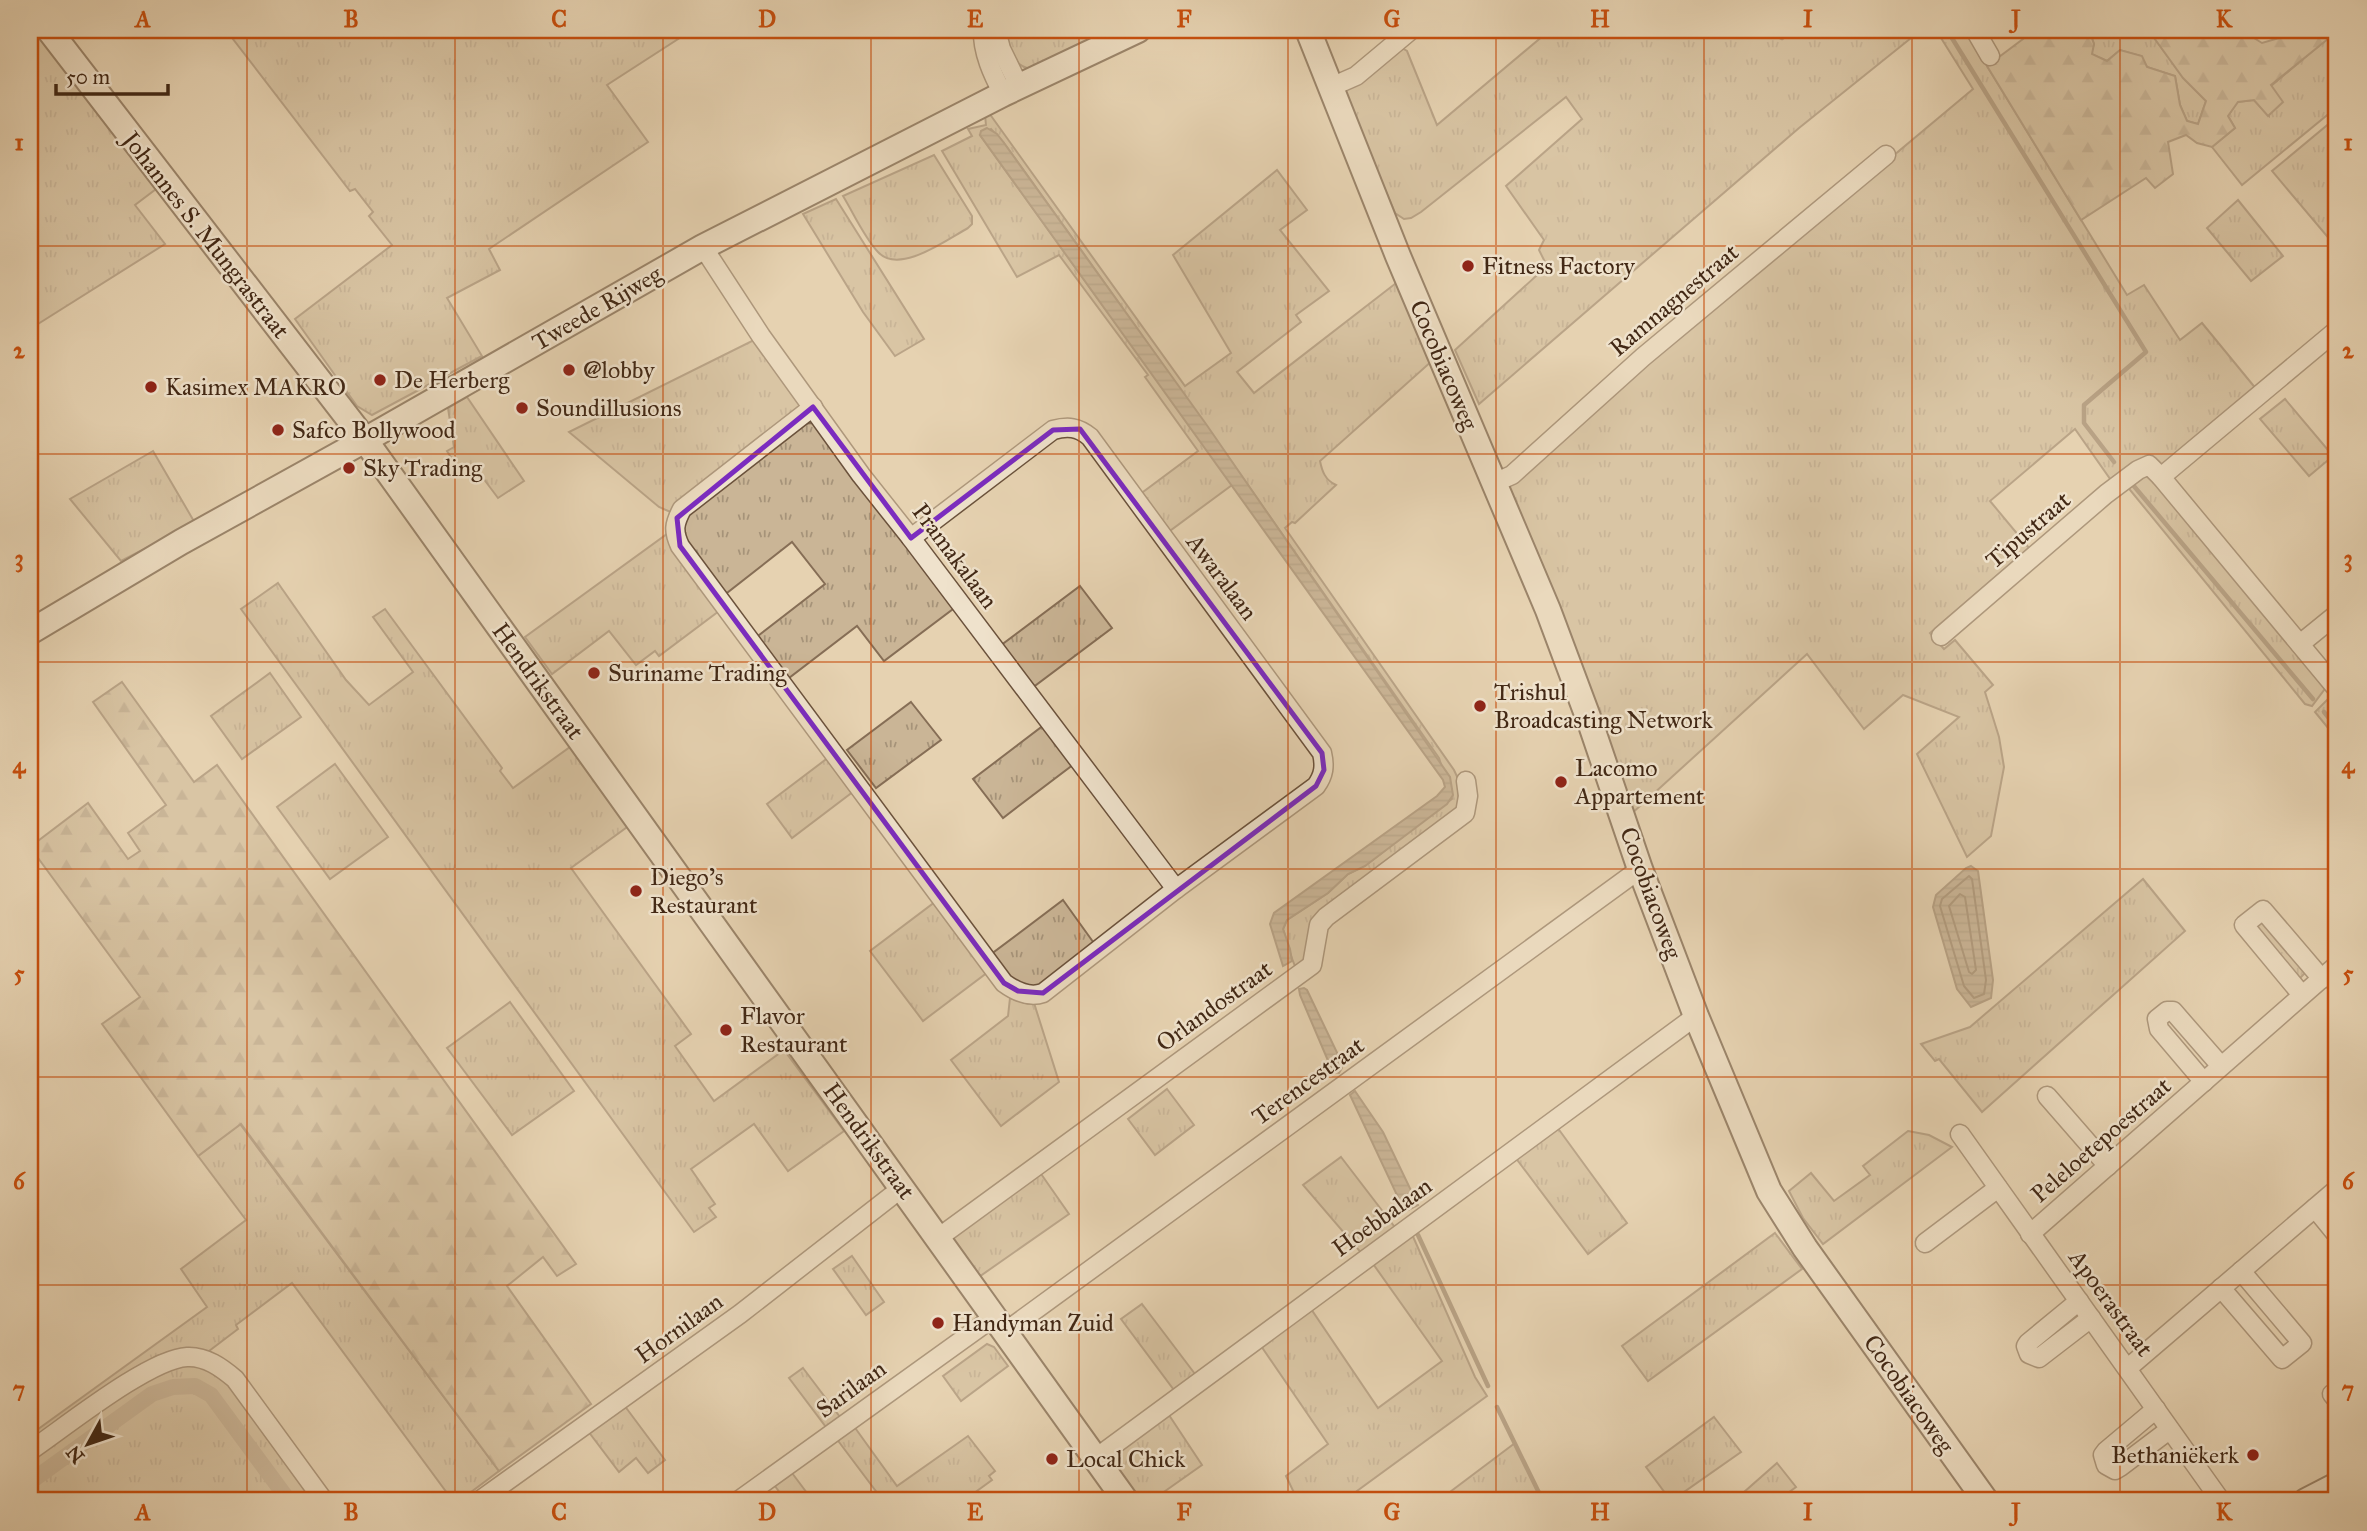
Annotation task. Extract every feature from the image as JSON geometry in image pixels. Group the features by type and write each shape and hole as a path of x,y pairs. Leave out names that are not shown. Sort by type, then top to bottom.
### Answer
{"street":[{"name":"Johannes S. Mungrastraat","path":"49,30 365,440"},
{"path":"983,30 982,41 993,75 1011,90"},
{"path":"996,30 1011,90"},
{"name":"Tweede Rijweg","path":"30,632 181,542 703,247 1011,90 1138,30"},
{"name":"Cocobiacoweg","path":"1308,30 1398,256 1553,623 1640,869 1696,1016 1769,1191 1805,1248 1986,1501"},
{"path":"1331,87 1356,76 1411,30"},
{"path":"1975,30 1990,56"},
{"name":"Ramnagnestraat","path":"1494,483 1512,475 1643,357 1886,155"},
{"name":"Pramakalaan","path":"703,247 761,336 861,475 1176,889"},
{"name":"Tipustraat","path":"1941,636 2106,494 2138,470 2155,471 2337,330"},
{"path":"813,407 682,509 674,527 675,536 1004,983 1028,994 1043,993 1176,889"},
{"name":"Awaralaan","path":"911,538 1053,430 1069,427 1080,429 1090,436 1322,753 1324,761 1321,778 1316,786 1176,889"},
{"name":"Hendrikstraat","path":"365,440 1126,1501"},
{"path":"2155,471 2337,689"},
{"path":"2300,644 2337,614"},
{"name":"Orlandostraat","path":"938,1238 1312,965 1319,925 1465,813 1468,796 1466,781"},
{"name":"Terencestraat","path":"999,1324 1640,869"},
{"path":"2302,995 2244,925 2263,909 2322,979"},
{"name":"Peleloetepoestraat","path":"2030,1234 2337,965"},
{"name":"Peleloetepoestraat","path":"2203,1082 2159,1028 2157,1019 2166,1011 2173,1011 2221,1066"},
{"name":"Hoebbalaan","path":"1096,1458 1696,1016"},
{"path":"2047,1096 2108,1166"},
{"name":"Apoerastraat","path":"1959,1134 2221,1501"},
{"name":"Hornilaan","path":"480,1501 740,1314 903,1187"},
{"path":"1925,1243 1998,1188"},
{"path":"2128,1368 2336,1192"},
{"path":"2315,1208 2337,1234"},
{"path":"2221,1288 2282,1359 2302,1343 2241,1271"},
{"path":"2079,1301 2031,1340 2026,1346 2029,1354 2039,1358 2091,1318"},
{"name":"Sarilaan","path":"738,1501 999,1324"},
{"path":"30,1451 144,1373 173,1359 189,1356 220,1367 235,1379 324,1501"},
{"path":"2156,1409 2106,1451 2103,1455 2106,1465 2115,1470 2169,1430"},
{"path":"2306,1501 2337,1485"}],"highlighted area":[{"path":"813,407 911,538 1053,430 1080,429 1322,753 1324,770 1316,786 1043,993 1018,991 1004,983 680,546 677,518"}],"green space":[{"path":"30,30 41,30 160,186 135,205 165,244 30,329"},
{"path":"226,30 692,30 607,85 648,142 489,249 500,270 447,298 482,356 372,415 357,406 295,319 392,245 369,216 373,212 355,189 350,191"},
{"path":"1002,30 1105,30 1108,35 1031,69 1015,60"},
{"path":"1550,30 1921,30 1799,128 1479,404 1455,350 1547,266 1539,250 1544,240 1506,186 1582,119 1566,97 1421,212 1404,219 1395,213 1345,95 1346,89 1400,47 1407,51 1437,125"},
{"path":"1936,30 1965,30 2127,295 2144,285 2180,340 2202,323 2257,390 2167,467 2113,483 2075,429 1990,501 2029,548 1930,633 1944,649 1955,640 1993,685 1985,692 1999,737 2004,767 1991,836 1967,857 1917,754 1959,717 1903,695 1864,729 1807,654 1629,816 1506,484 1637,370 1973,89"},
{"path":"2035,30 2089,30 2094,44 2092,54 2107,61 2120,50 2142,56 2147,67 2175,76 2180,105 2187,121 2198,124 2206,101 2183,78 2152,35 2155,30 2241,30 2262,43 2279,38 2292,30 2337,30 2337,37 2334,34 2271,85 2283,102 2268,116 2254,100 2238,102 2228,116 2235,128 2212,147 2197,143 2186,135 2168,142 2173,174 2155,188 2146,178 2081,220 1987,66"},
{"path":"2089,30 2155,30 2152,35 2183,77 2206,101 2198,124 2187,121 2180,105 2175,76 2147,67 2141,56 2120,50 2107,61 2091,54 2094,44"},
{"path":"2334,33 2337,37 2337,107 2242,185 2212,147 2235,128 2228,116 2237,102 2254,100 2269,116 2271,86"},
{"path":"989,113 1185,386 1231,353 1173,255 1277,170 1307,210 1280,230 1329,291 1296,315 1301,322 1237,372 1254,393 1400,280 1433,360 1320,461 1329,481 1336,485 1295,523 1292,522 1285,528 1454,770 1461,785 1463,806 1326,912 1309,961 1297,970 1283,929 1287,920 1328,893 1348,874 1365,866 1452,799 1439,758 1114,296 1004,143 991,129 980,135 1232,485 1167,533 1139,495 1198,451 1145,377 1148,375 1059,255 1017,277 942,151 972,136 968,129 986,125 985,115"},
{"path":"2337,117 2337,248 2272,171"},
{"path":"934,155 972,216 972,224 923,253 898,260 887,258 878,252 868,239 843,196"},
{"path":"836,199 924,339 895,356 863,312 803,214"},
{"path":"2238,200 2283,256 2251,281 2207,228"},
{"path":"756,339 800,399 799,407 673,513 659,507 569,432"},
{"path":"467,397 524,481 498,498 474,466 461,473 447,451 454,447 448,408"},
{"path":"2285,399 2333,456 2309,476 2260,419"},
{"path":"814,423 957,606 884,661 857,626 785,681 754,639 825,584 792,542 723,596 688,550 682,529 683,518 800,424"},
{"path":"153,451 195,523 121,561 70,499"},
{"path":"2151,473 2327,686 2312,706 2305,704 2126,485"},
{"path":"667,534 719,611 659,656 655,651 636,665 609,631 552,674 525,637"},
{"path":"278,583 346,680 369,705 413,672 373,617 385,609 502,768 500,771 513,788 577,742 634,822 571,868 691,1034 675,1046 714,1101 784,1050 844,1131 788,1171 754,1124 691,1169 715,1204 709,1208 716,1217 694,1232 241,609"},
{"path":"1080,586 1112,628 1032,688 1000,646"},
{"path":"270,673 301,717 242,759 211,716"},
{"path":"122,682 194,782 217,765 576,1264 557,1276 543,1257 507,1286 591,1404 499,1471 241,1124 198,1156 102,1024 140,997 30,847 88,803 128,859 140,851 128,833 166,805 93,702"},
{"path":"2334,693 2337,697 2337,739 2315,712"},
{"path":"911,702 941,740 876,788 847,750"},
{"path":"1044,725 1074,764 1003,818 973,779"},
{"path":"829,757 854,791 792,838 767,804"},
{"path":"335,764 388,837 330,879 277,807"},
{"path":"2143,879 2185,931 1982,1112 1939,1059 1935,1061 1921,1044 1970,1027"},
{"path":"1063,900 1096,946 1041,990 1020,988 990,955"},
{"path":"935,902 988,972 923,1021 870,951"},
{"path":"2257,917 2308,970 2300,978 2295,979 2253,928"},
{"path":"1010,998 1028,1004 1034,1003 1059,1082 1001,1126 951,1060 1008,1016"},
{"path":"510,1002 574,1091 512,1135 447,1048"},
{"path":"1167,1089 1194,1125 1155,1155 1128,1119"},
{"path":"240,1124 499,1471 459,1501 453,1501 292,1283 236,1325 238,1329 209,1351 184,1349 156,1356 30,1445 30,1435 207,1307 181,1269 246,1220 198,1156"},
{"path":"1557,1127 1627,1223 1588,1254 1515,1157"},
{"path":"1908,1131 1929,1135 1952,1147 1823,1244 1803,1218 1789,1191 1811,1173 1834,1201 1870,1175 1863,1166"},
{"path":"1341,1157 1397,1230 1363,1255 1303,1185"},
{"path":"1039,1171 1069,1214 976,1279 951,1236"},
{"path":"1411,1232 1475,1377 1487,1396 1357,1491 1364,1501 1298,1501 1286,1476 1328,1444 1259,1343 1309,1306 1378,1408 1442,1361 1371,1261"},
{"path":"1775,1233 1802,1269 1648,1381 1622,1346"},
{"path":"852,1256 884,1302 866,1315 833,1269"},
{"path":"1142,1304 1195,1374 1174,1390 1121,1319"},
{"path":"987,1344 994,1347 1008,1366 961,1401 943,1376"},
{"path":"197,1365 225,1380 317,1501 30,1501 30,1461 148,1378 177,1366"},
{"path":"803,1368 840,1417 826,1427 789,1378"},
{"path":"624,1405 665,1460 648,1473 636,1458 619,1472 588,1431"},
{"path":"1167,1412 1202,1465 1151,1501 1132,1501 1107,1455"},
{"path":"1714,1417 1741,1452 1671,1501 1646,1467"},
{"path":"853,1425 897,1486 968,1436 995,1471 989,1476 992,1480 963,1501 876,1501 881,1498 836,1438"},
{"path":"1515,1443 1543,1501 1438,1501"},
{"path":"1777,1463 1796,1487 1777,1501 1749,1501 1743,1493"},
{"path":"789,1469 813,1501 786,1501 772,1482"}],"water":[{"path":"987,128 997,134 1004,143 1206,424 1450,777 1453,795 1447,804 1365,866 1348,874 1328,893 1287,920 1283,929 1292,961 1283,966 1270,924 1274,913 1437,796 1445,787 1443,780 980,135 981,131"},
{"path":"1971,866 1978,871 1993,980 1991,998 1971,1007 1957,989 1933,907 1936,895"},
{"path":"1304,988 1342,1063 1339,1073 1334,1072 1329,1063 1300,995 1299,989"},
{"path":"1355,1091 1383,1132 1418,1205 1406,1211 1350,1095"}],"waterway":[{"path":"1767,30 1782,38 1792,30"},
{"path":"1947,30 2146,352 2084,405 2084,423 2114,462"},
{"path":"2133,485 2313,699"},
{"path":"2324,712 2337,728"},
{"path":"1418,1235 1488,1386"},
{"path":"30,1482 152,1394 173,1387 195,1386 211,1395 289,1501"},
{"path":"1497,1407 1543,1501"}],"place":[{"name":"Fitness Factory","path":"1468,266"},
{"name":"@lobby","path":"569,370"},
{"name":"De Herberg","path":"380,380"},
{"name":"Kasimex MAKRO","path":"151,387"},
{"name":"Soundillusions","path":"522,408"},
{"name":"Safco Bollywood","path":"278,430"},
{"name":"Sky Trading","path":"349,468"},
{"name":"Suriname Trading","path":"594,673"},
{"name":"Trishul Broadcasting Network","path":"1480,706"},
{"name":"Lacomo Appartement","path":"1561,782"},
{"name":"Diego's Restaurant","path":"636,891"},
{"name":"Flavor Restaurant","path":"726,1030"},
{"name":"Handyman Zuid","path":"938,1323"},
{"name":"Bethaniëkerk","path":"2253,1455"},
{"name":"Local Chick","path":"1052,1459"}]}
